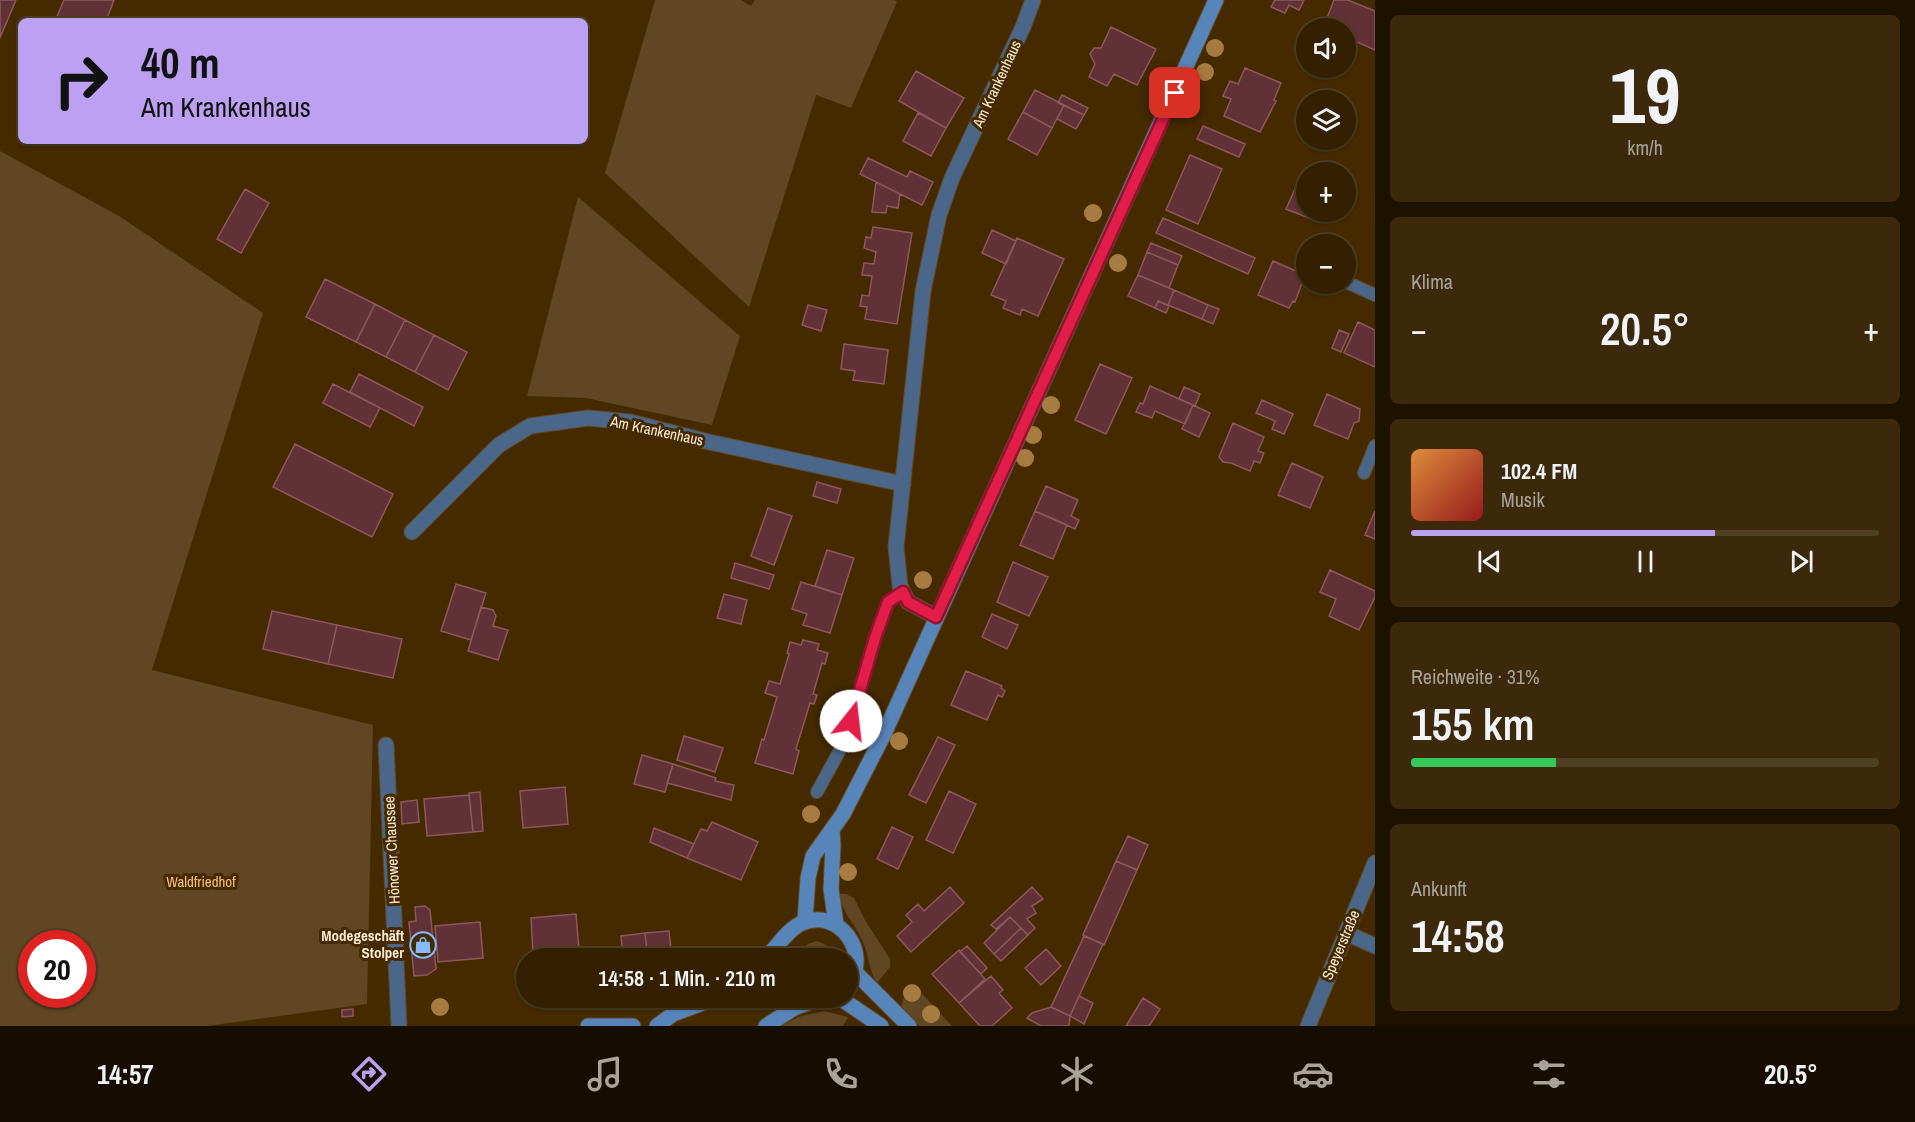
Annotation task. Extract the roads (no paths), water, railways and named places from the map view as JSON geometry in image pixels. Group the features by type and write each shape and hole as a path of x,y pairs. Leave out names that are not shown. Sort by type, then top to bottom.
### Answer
{"street":[{"name":"Am Krankenhaus","path":"903,592 900,586 896,547 923,291 939,215 952,178 1023,27 1033,0"},
{"path":"805,921 808,878 813,856 863,777 884,734 1216,0"},
{"name":"Am Krankenhaus","path":"412,532 499,445 530,426 588,418 630,422 709,442 903,484"},
{"path":"903,592 908,602 936,617"},
{"name":"Hönower Chaussee","path":"386,745 399,1026"},
{"path":"832,829 834,845 831,889 836,924"},
{"name":"Speyerstraße","path":"1308,1026 1375,863"},
{"path":"775,948 796,926 805,921 818,920 829,920 836,924 850,937 854,948"},
{"path":"1346,933 1375,946"},
{"path":"858,983 909,1026"},
{"path":"657,1026 673,1014 689,1008"},
{"path":"766,1026 794,1008"},
{"path":"854,1008 880,1026"},
{"path":"588,1026 633,1026"}],"lane":[{"path":"1356,287 1375,296"},
{"path":"1364,472 1375,446"},
{"path":"817,792 845,741 888,602 903,592"}],"place":[{"name":"Modegeschäft Stolper","path":"423,945"}],"park label":[{"name":"Waldfriedhof","path":"201,882"}]}
